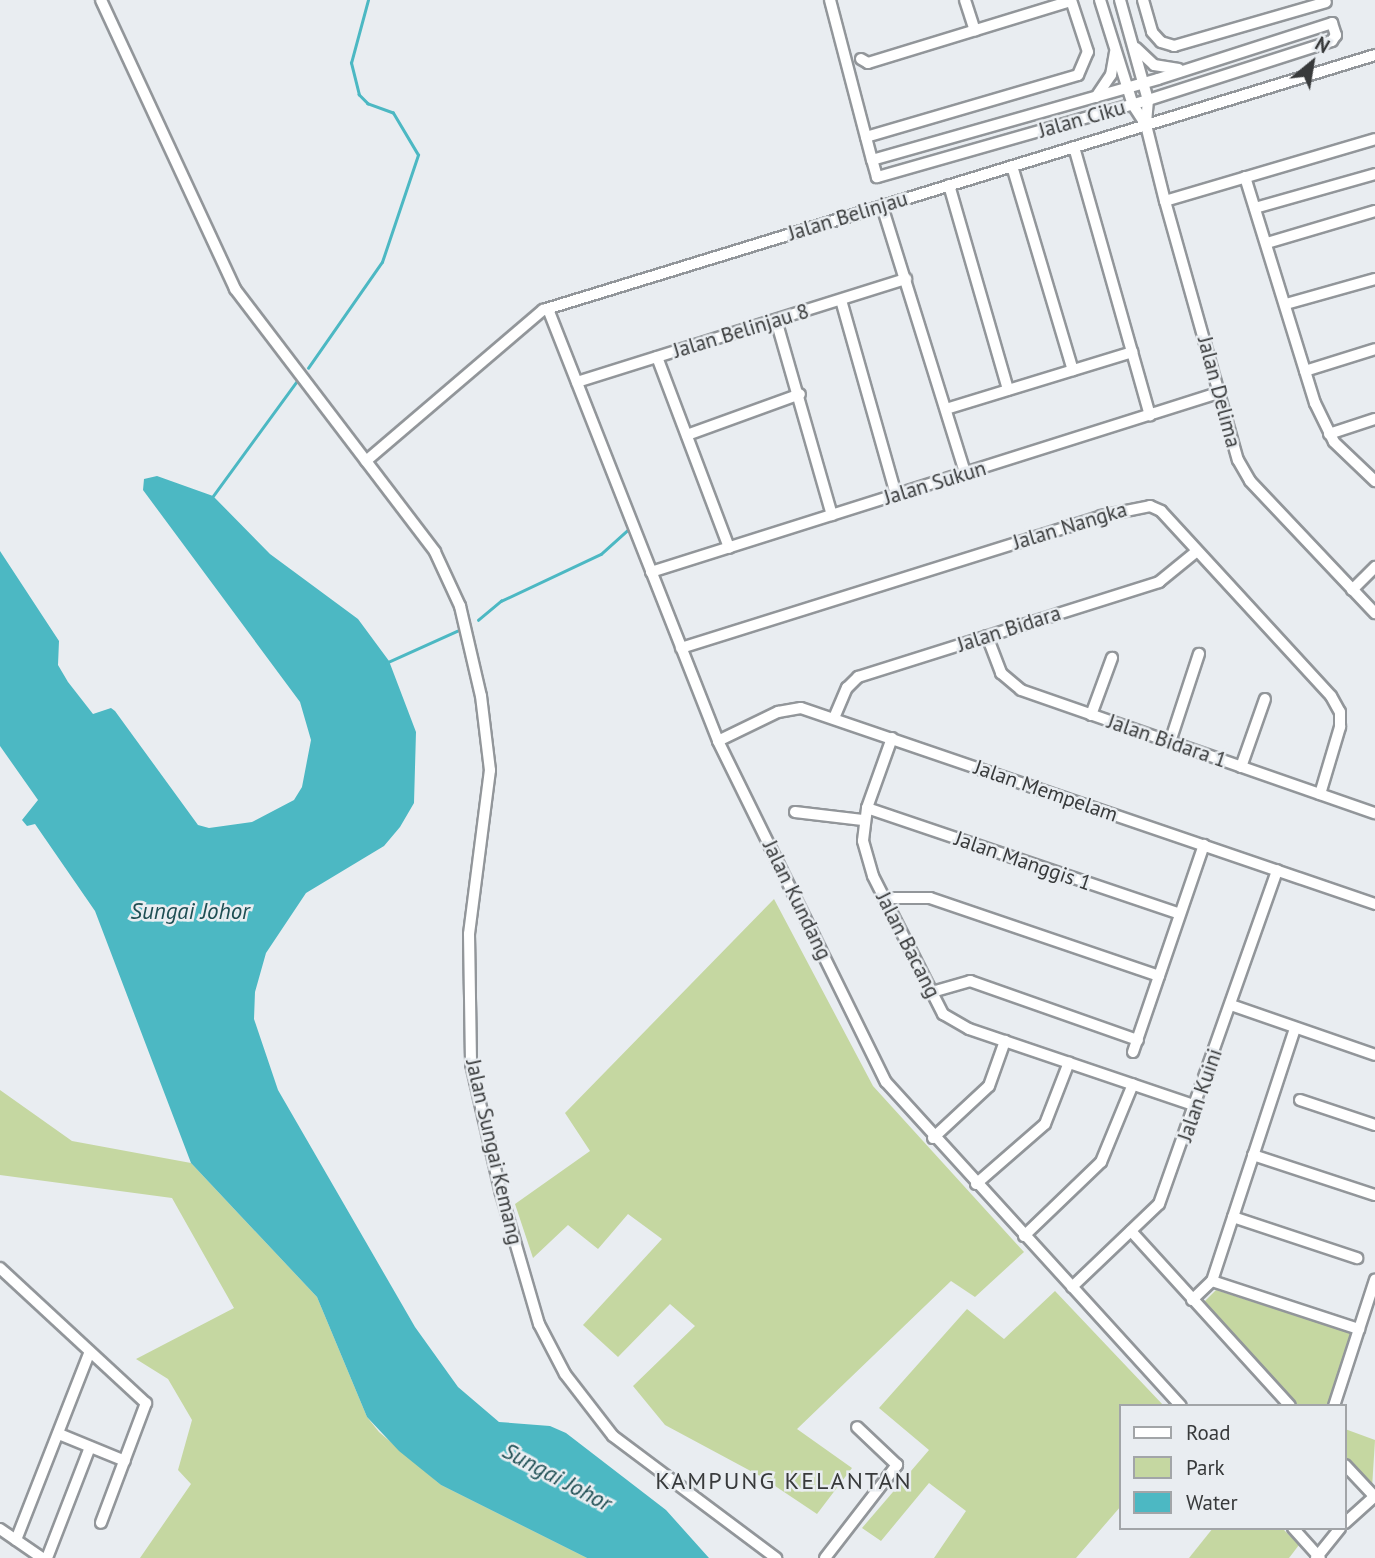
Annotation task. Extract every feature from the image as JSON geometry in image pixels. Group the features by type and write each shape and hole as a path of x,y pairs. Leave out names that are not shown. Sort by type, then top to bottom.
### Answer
{"street":[{"name":"Jalan Sungai Kemang","path":"101,0 235,289 435,552 450,581 481,696 490,791 469,934 471,1064 500,1190 539,1324 572,1383 614,1436 776,1558"},
{"path":"830,0 872,160"},
{"path":"965,0 975,30"},
{"path":"861,60 868,63 1071,0 1088,52 1078,75 866,137"},
{"name":"Jalan Delima","path":"1100,0 1133,105 1146,125"},
{"name":"Jalan Delima","path":"1120,0 1148,100 1146,125 1165,201 1218,393 1243,471 1375,614"},
{"path":"1143,0 1152,32 1168,45 1326,1 1332,23"},
{"name":"Jalan Ciku","path":"1332,23 1336,35 1332,40 1133,105 877,177 872,160 1189,69 1332,23"},
{"path":"1131,40 1154,65 1189,69"},
{"path":"1096,97 1111,75 1115,47"},
{"name":"Jalan Belinjau","path":"366,461 530,317 548,309 1375,55"},
{"path":"1165,201 1375,139"},
{"path":"1074,147 1150,415"},
{"path":"1012,166 1073,370"},
{"path":"1255,208 1375,174"},
{"path":"1245,177 1305,371 1329,434 1375,481"},
{"path":"949,185 1008,390"},
{"path":"882,206 965,473"},
{"path":"1267,243 1375,211"},
{"name":"Jalan Belinjau 8","path":"577,382 906,279"},
{"path":"1286,304 1375,279"},
{"path":"841,300 896,495"},
{"name":"Jalan Kundang","path":"548,309 718,741 886,1082 933,1138 1179,1404"},
{"path":"776,320 800,394 832,515"},
{"path":"1305,371 1375,349"},
{"path":"946,409 1132,352"},
{"path":"657,357 729,548"},
{"name":"Jalan Sukun","path":"651,572 1218,393"},
{"path":"687,435 800,394"},
{"path":"1329,434 1375,419"},
{"name":"Jalan Nangka","path":"681,648 1139,505 1161,511 1331,696 1340,712 1320,794"},
{"name":"Jalan Bidara","path":"834,718 847,688 858,677 1159,582 1197,551"},
{"path":"1352,590 1375,567"},
{"name":"Jalan Bidara 1","path":"987,636 1001,673 1021,690 1375,813"},
{"path":"1170,742 1199,654"},
{"path":"1091,715 1112,658"},
{"path":"1241,767 1265,699"},
{"name":"Jalan Mempelam","path":"718,741 778,712 801,708 1373,903"},
{"name":"Jalan Bacang","path":"892,738 863,820 863,841 885,898 943,1014 1005,1041 1196,1106"},
{"name":"Jalan Manggis 1","path":"867,807 1180,914"},
{"path":"795,812 863,820"},
{"path":"1133,1052 1204,845"},
{"name":"Jalan Kuini","path":"1072,1287 1159,1204 1196,1106 1277,870"},
{"path":"1373,903 1375,891"},
{"path":"885,898 930,898 1159,976"},
{"path":"932,992 956,982 976,982 1138,1040"},
{"path":"1231,1005 1375,1055"},
{"path":"1192,1300 1212,1281 1295,1028"},
{"path":"933,1138 989,1086 1005,1041"},
{"path":"976,1184 1045,1124 1069,1062"},
{"path":"1024,1236 1101,1162 1133,1084"},
{"path":"1300,1100 1375,1125"},
{"path":"1253,1155 1375,1195"},
{"path":"1233,1217 1357,1258"},
{"path":"1131,1231 1288,1404"},
{"path":"0,1268 89,1354 146,1403 101,1523"},
{"path":"1335,1404 1375,1280"},
{"path":"1212,1281 1359,1329"},
{"path":"16,1540 89,1354"},
{"path":"825,1558 897,1465 857,1427"},
{"path":"59,1434 125,1461"},
{"path":"0,1529 44,1558 90,1447"},
{"path":"1347,1467 1375,1496 1347,1521"},
{"path":"1295,1530 1318,1557 1338,1530"}],"green space":[{"path":"774,899 873,1086 1024,1252 975,1297 951,1281 797,1429 852,1468 817,1514 760,1476 665,1425 633,1386 695,1326 670,1304 618,1357 583,1325 662,1239 628,1214 598,1249 568,1225 533,1258 515,1204 590,1151 565,1113"},
{"path":"0,1090 72,1141 191,1163 317,1297 367,1417 379,1432 441,1485 587,1558 140,1558 191,1484 178,1470 192,1420 168,1379 136,1359 234,1308 172,1198 0,1175"},
{"path":"1216,1290 1353,1334 1331,1404 1295,1404 1203,1303"},
{"path":"1055,1291 1162,1404 1120,1404 1120,1507 1076,1558 934,1558 966,1511 929,1483 881,1541 862,1528 929,1450 879,1408 967,1309 1004,1339"},
{"path":"1347,1430 1375,1440 1372,1488 1347,1461"},
{"path":"1211,1530 1284,1530 1299,1545 1289,1558 1189,1558"}],"water":[{"name":"Sungai Johor","path":"157,476 213,496 270,554 358,619 389,661 416,732 414,803 400,827 384,846 306,893 266,953 255,992 254,1019 278,1090 415,1327 458,1387 499,1422 550,1426 566,1433 666,1510 709,1558 587,1558 441,1485 399,1451 367,1417 317,1297 191,1163 95,911 35,824 27,826 22,820 38,800 0,746 0,551 59,641 58,665 68,682 93,714 111,708 115,711 198,825 209,828 252,822 294,800 302,787 311,740 300,702 143,490 144,479"}],"waterway":[{"path":"308,368 382,262 418,155 393,113 368,104 359,95 351,63 368,0"},
{"path":"213,496 296,382"},
{"path":"478,620 501,601 601,554 629,529"},
{"path":"386,663 457,631"}],"district":[{"name":"KAMPUNG KELANTAN","path":"784,1481"}]}
